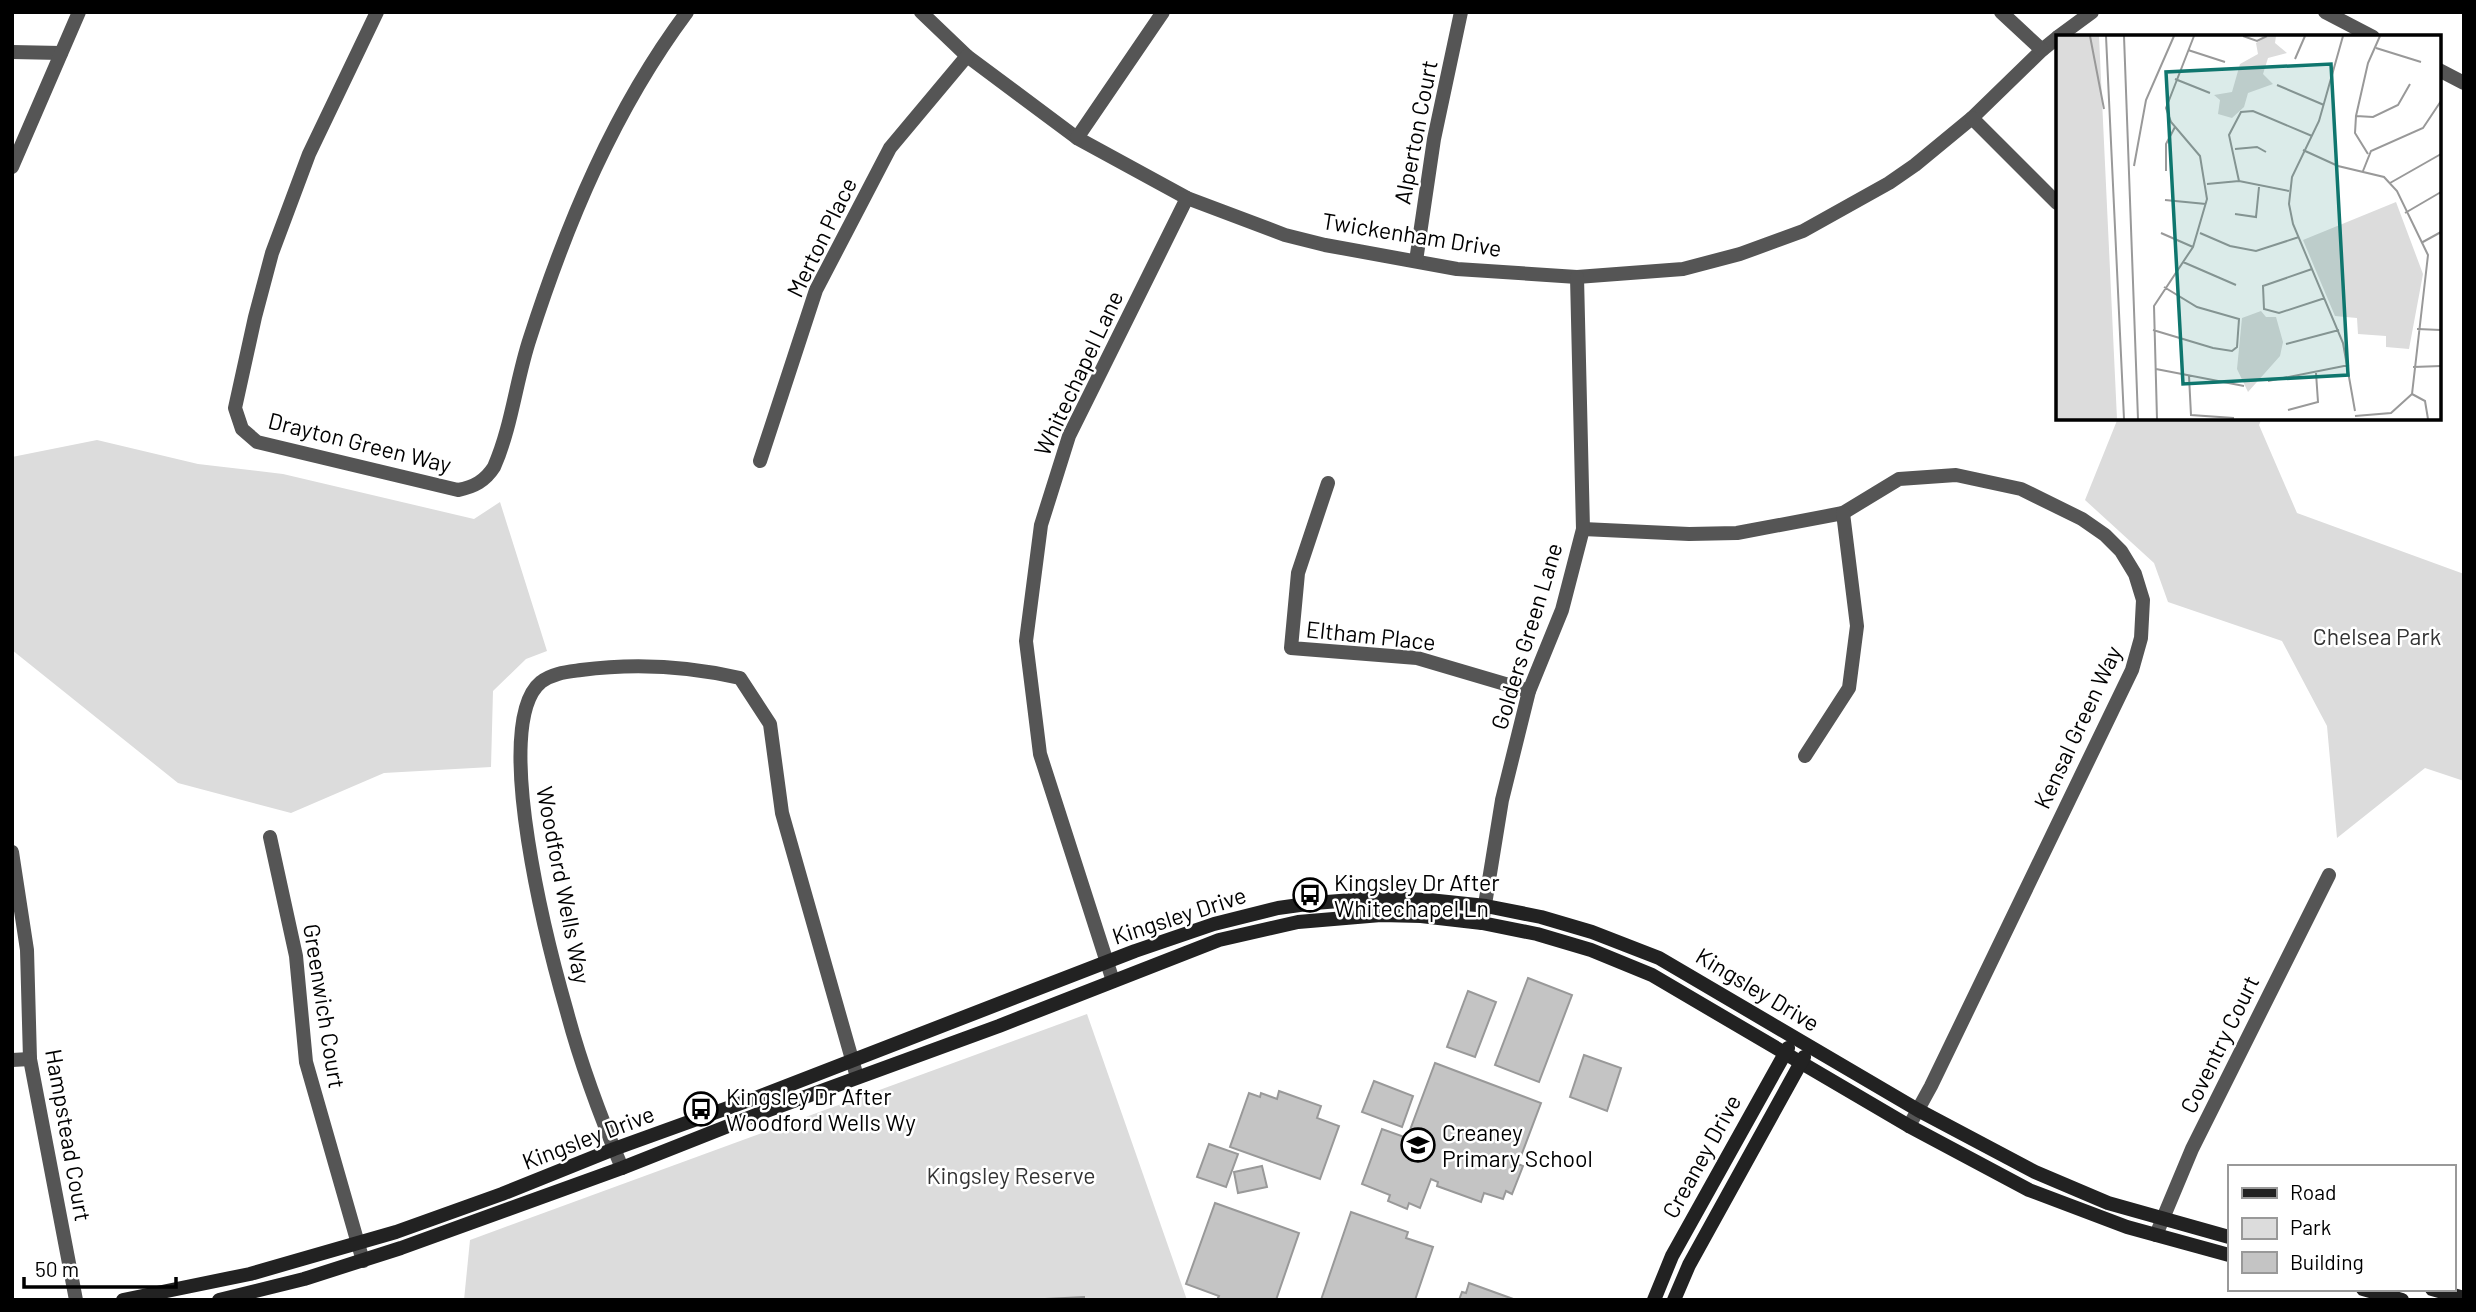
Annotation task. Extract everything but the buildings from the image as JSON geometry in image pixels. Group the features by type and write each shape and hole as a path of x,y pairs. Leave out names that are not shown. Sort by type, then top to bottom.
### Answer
{"main road":[{"name":"Kingsley Drive","path":"122,1300 250,1274 357,1244 502,1194 1107,962 1214,924 1278,908 1314,903 1405,898 1486,906 1541,917 1659,958 1918,1110 2035,1172 2108,1203 2228,1237"},
{"name":"Kingsley Drive","path":"219,1300 363,1261 622,1168 857,1077 987,1031 1219,940 1298,922 1381,915 1482,923 1537,934 1591,950 1652,975 1909,1126 2029,1190 2156,1235 2228,1255"},
{"name":"Creaney Drive","path":"1654,1300 1672,1256 1794,1037"},
{"name":"Creaney Drive","path":"1674,1300 1689,1265 1810,1047"},
{"path":"2370,1291 2402,1300"},
{"path":"2439,1291 2464,1298"}],"street":[{"path":"12,167 79,12"},
{"name":"Drayton Green Way","path":"377,12 309,154 283,219 255,317 235,408 242,429 257,442 458,490 484,480 494,467 529,340 569,225 624,111 687,12"},
{"name":"Twickenham Drive","path":"921,12 967,56 1077,138 1187,198 1285,235 1325,245 1457,269 1577,277 1683,269 1741,254 1803,231 1889,183 1972,118 2056,39"},
{"path":"1077,138 1163,12"},
{"name":"Alperton Court","path":"1416,261 1434,139 1461,12"},
{"path":"2001,12 2042,50"},
{"name":"Twickenham Drive","path":"2061,35 2092,12"},
{"path":"2325,12 2369,35"},
{"path":"12,52 61,53"},
{"name":"Merton Place","path":"760,461 816,290 890,148 967,56"},
{"path":"2441,71 2464,83"},
{"path":"1972,118 2056,202"},
{"name":"Whitechapel Lane","path":"1113,981 1040,754 1026,641 1041,525 1069,436 1187,198"},
{"name":"Golders Green Lane","path":"1482,923 1502,800 1530,691 1562,610 1583,529 1577,277"},
{"name":"Kensal Green Way","path":"1583,529 1689,534 1737,533 1843,513 1899,479 1956,475 2021,489 2082,519 2105,535 2121,551 2135,574 2143,600 2141,638 2132,670 1909,1126"},
{"name":"Eltham Place","path":"1328,483 1298,573 1291,648 1417,658 1530,691"},
{"path":"1805,756 1849,688 1857,626 1843,513"},
{"name":"Woodford Wells Way","path":"622,1168 567,1014 527,836 520,792 519,749 524,712 532,692 556,674 620,665 709,671 740,678 770,724 782,813 857,1077"},
{"name":"Greenwich Court","path":"270,837 296,956 306,1062 363,1261"},
{"name":"Hampstead Court","path":"12,852 27,950 30,1059 76,1300"},
{"name":"Coventry Court","path":"2156,1235 2192,1149 2329,875"},
{"path":"12,1060 30,1059"}],"green space":[{"name":"Chelsea Park","path":"2117,420 2261,420 2259,425 2297,513 2464,574 2464,781 2425,768 2337,838 2327,726 2282,641 2168,602 2154,563 2085,500"},
{"path":"97,440 198,464 283,474 474,519 500,502 547,651 526,659 493,691 491,767 384,773 291,813 178,783 12,650 12,457"},
{"name":"Kingsley Reserve","path":"1087,1014 1187,1300 464,1300 470,1240"}],"place":[{"name":"Kingsley Dr After Whitechapel Ln","path":"1310,895"},
{"name":"Kingsley Dr After Woodford Wells Wy","path":"701,1109"},
{"name":"Creaney Primary School","path":"1418,1145"}]}
